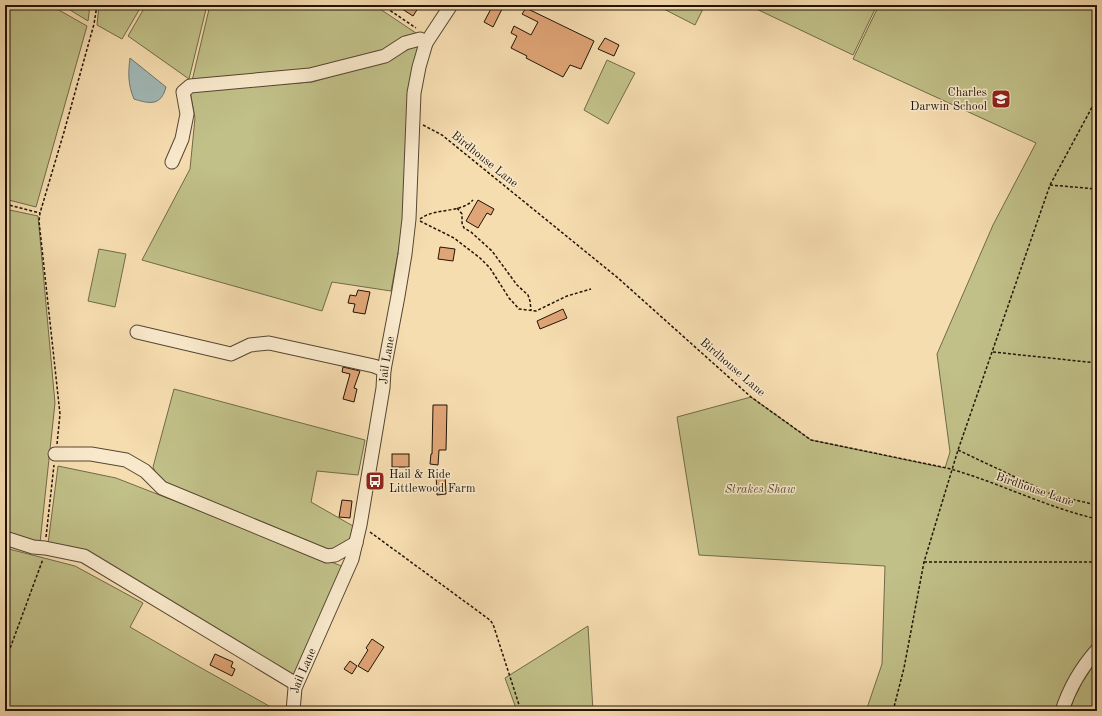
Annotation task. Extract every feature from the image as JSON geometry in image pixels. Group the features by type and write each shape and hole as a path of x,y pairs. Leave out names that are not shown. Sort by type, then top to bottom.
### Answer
{"street":[{"name":"Jail Lane","path":"293,711 296,686 352,559 356,543 383,388 384,370 405,254 409,219 414,93 419,67 428,40 451,5"},
{"path":"172,162 182,139 187,114 183,92 190,86 310,75 385,56 406,42 420,39 428,40"},
{"path":"137,332 231,354 250,345 269,343 374,366 384,370"},
{"path":"55,454 91,454 126,460 145,471 162,488 328,556 335,555 356,543"},
{"path":"5,538 44,552"},
{"path":"5,544 44,552 78,562 127,588 283,684 296,686"},
{"path":"1062,711 1067,697 1086,663 1097,650"}],"path":[{"path":"5,662 44,552 60,414 39,221 40,213 94,24 97,5"},
{"path":"382,5 428,40"},
{"path":"893,711 904,668 924,562 958,450 1050,185 1097,98"},
{"name":"Birdhouse Lane","path":"413,119 442,135 618,278 751,397 811,440 952,470 1041,503 1097,519"},
{"path":"1050,185 1097,189"},
{"path":"473,200 469,204 457,208 433,212 418,220 454,238 480,258 490,268 509,298 519,309 536,311 567,296 591,289"},
{"path":"5,204 40,213"},
{"path":"457,208 462,214 462,223 464,228 471,232 492,251 513,282 528,295 531,310"},
{"path":"992,352 1097,363"},
{"path":"958,450 1053,495 1097,505"},
{"path":"360,525 490,620 493,624 521,711"},
{"path":"924,562 1097,562"}],"green space":[{"path":"5,5 50,5 87,26 36,207 5,199"},
{"path":"62,5 90,5 88,21"},
{"path":"99,5 142,5 122,39 97,25"},
{"path":"146,5 207,5 189,79 128,36"},
{"path":"210,5 374,5 419,35 384,52 309,72 192,81"},
{"path":"656,5 705,5 695,25"},
{"path":"748,5 877,5 853,55"},
{"name":"Strakes Shaw","path":"879,5 1097,5 1097,711 866,711 882,664 885,566 699,555 677,417 751,397 811,440 945,468 950,452 937,354 993,225 1036,143 853,59"},
{"path":"418,44 421,46 404,221 391,291 332,282 322,311 142,260 190,169 195,118 190,91 312,82 389,60"},
{"path":"607,60 635,73 608,124 584,110"},
{"path":"5,209 38,216 55,403 40,543 5,532"},
{"path":"99,249 126,254 115,307 88,301"},
{"path":"174,389 365,440 358,475 317,471 311,502 353,526 351,541 333,553 160,482 153,467"},
{"path":"58,466 116,478 344,567 295,679 85,552 48,544"},
{"path":"5,548 75,566 143,603 130,627 278,711 5,711"},
{"path":"588,626 593,711 517,711 505,678"}],"water":[{"path":"130,58 166,87 161,98 154,102 145,102 134,99 129,79"}],"building":[{"path":"396,5 420,5 413,16"},
{"path":"493,5 504,5 493,27 484,22"},
{"path":"526,8 594,41 581,69 570,65 563,77 526,58 527,56 511,48 517,36 511,33 514,26 531,35 538,22 522,14"},
{"path":"605,38 619,45 614,56 598,49"},
{"path":"478,200 494,209 491,215 487,213 478,228 466,221"},
{"path":"440,247 455,249 453,261 438,259"},
{"path":"358,290 370,292 365,314 353,312 355,304 348,303 350,295 356,296"},
{"path":"563,309 567,318 540,329 537,321"},
{"path":"343,367 360,371 354,388 357,389 354,402 343,399 350,374 342,372"},
{"path":"433,405 447,405 446,450 439,450 438,465 430,464 432,454"},
{"path":"392,454 409,454 409,467 392,467"},
{"path":"436,474 445,474 446,494 437,495"},
{"path":"342,500 352,501 350,518 339,517"},
{"path":"372,639 384,647 368,672 358,666 368,650 366,648"},
{"path":"215,654 233,662 231,667 235,669 232,676 210,665"},
{"path":"350,661 357,666 352,674 344,669"}],"place":[{"name":"Charles Darwin School","path":"1001,99"},
{"name":"Hail & Ride Littlewood Farm","path":"375,481"}]}
